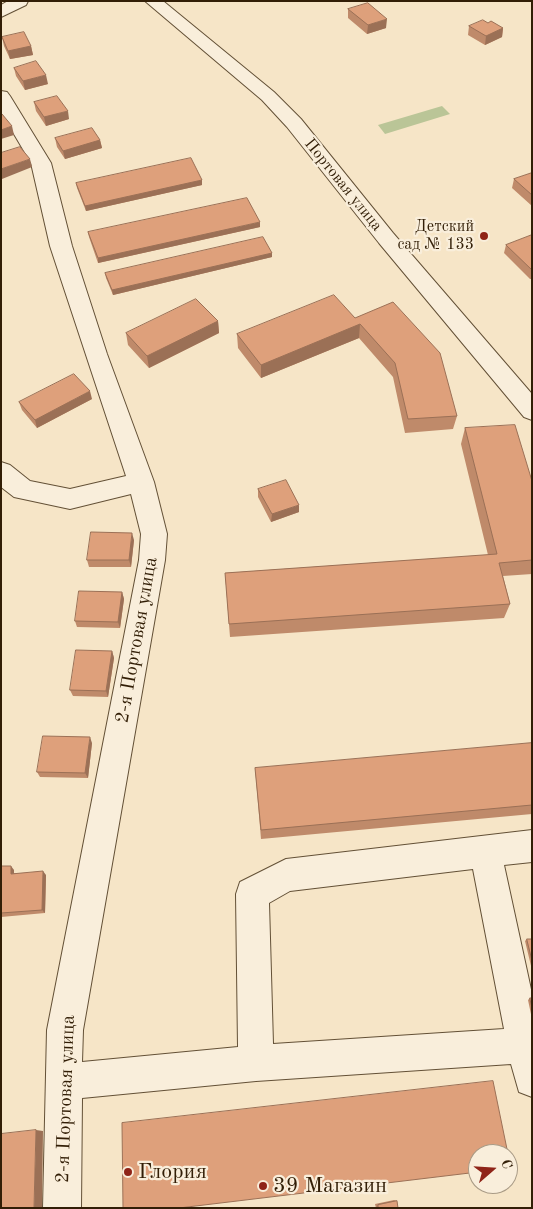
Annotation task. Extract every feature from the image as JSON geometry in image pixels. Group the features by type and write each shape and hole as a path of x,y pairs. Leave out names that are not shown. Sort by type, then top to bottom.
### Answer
{"street":[{"path":"1,12 20,1"},
{"name":"Портовая улица","path":"153,1 268,96 294,123 386,238 532,411"},
{"name":"2-я Портовая улица","path":"1,96 41,163 61,246 96,354 141,482 154,534 152,560 65,1030 62,1208"},
{"path":"1,472 23,490 70,499 141,482"},
{"path":"256,1063 252,894 286,875 532,846"},
{"path":"485,851 532,1078"},
{"path":"64,1082 256,1063 525,1045"}],"green space":[{"path":"442,106 450,114 385,134 378,125"}],"building":[{"path":"368,3 387,19 368,25 348,9"},
{"path":"483,20 488,23 491,21 503,28 486,36 469,26"},
{"path":"24,32 31,46 8,51 2,37"},
{"path":"36,61 46,75 23,81 14,68"},
{"path":"57,96 68,111 44,117 34,102"},
{"path":"2,114 12,126 1,130"},
{"path":"92,128 100,140 63,151 55,138"},
{"path":"20,147 30,159 1,169 1,153"},
{"path":"191,158 202,180 85,206 76,183"},
{"path":"532,173 532,195 514,179"},
{"path":"247,198 260,222 98,258 88,232"},
{"path":"532,235 532,270 506,245"},
{"path":"263,237 272,253 112,290 105,273"},
{"path":"334,295 355,318 393,302 440,353 457,416 408,419 395,363 360,324 261,365 237,334"},
{"path":"196,299 218,321 147,356 126,333"},
{"path":"74,374 90,391 35,420 19,402"},
{"path":"515,425 532,481 532,560 499,563 510,604 229,624 225,573 497,554 465,428"},
{"path":"286,480 299,505 272,514 258,489"},
{"path":"91,532 132,533 129,560 87,560"},
{"path":"79,591 122,592 118,622 75,621"},
{"path":"76,650 112,651 106,691 70,690"},
{"path":"43,736 90,737 85,773 37,772"},
{"path":"532,743 532,805 261,830 255,768"},
{"path":"1,866 11,866 11,874 43,871 42,910 1,913"},
{"path":"527,939 532,939 532,960"},
{"path":"493,1081 506,1144 468,1144 468,1173 179,1208 123,1208 122,1123"},
{"path":"36,1130 34,1208 1,1208 1,1134"},
{"path":"397,1201 398,1208 378,1208 378,1205"}],"place":[{"name":"Детский сад № 133","path":"484,236"},
{"name":"Глория","path":"128,1172"},
{"name":"39 Магазин","path":"263,1186"}]}
